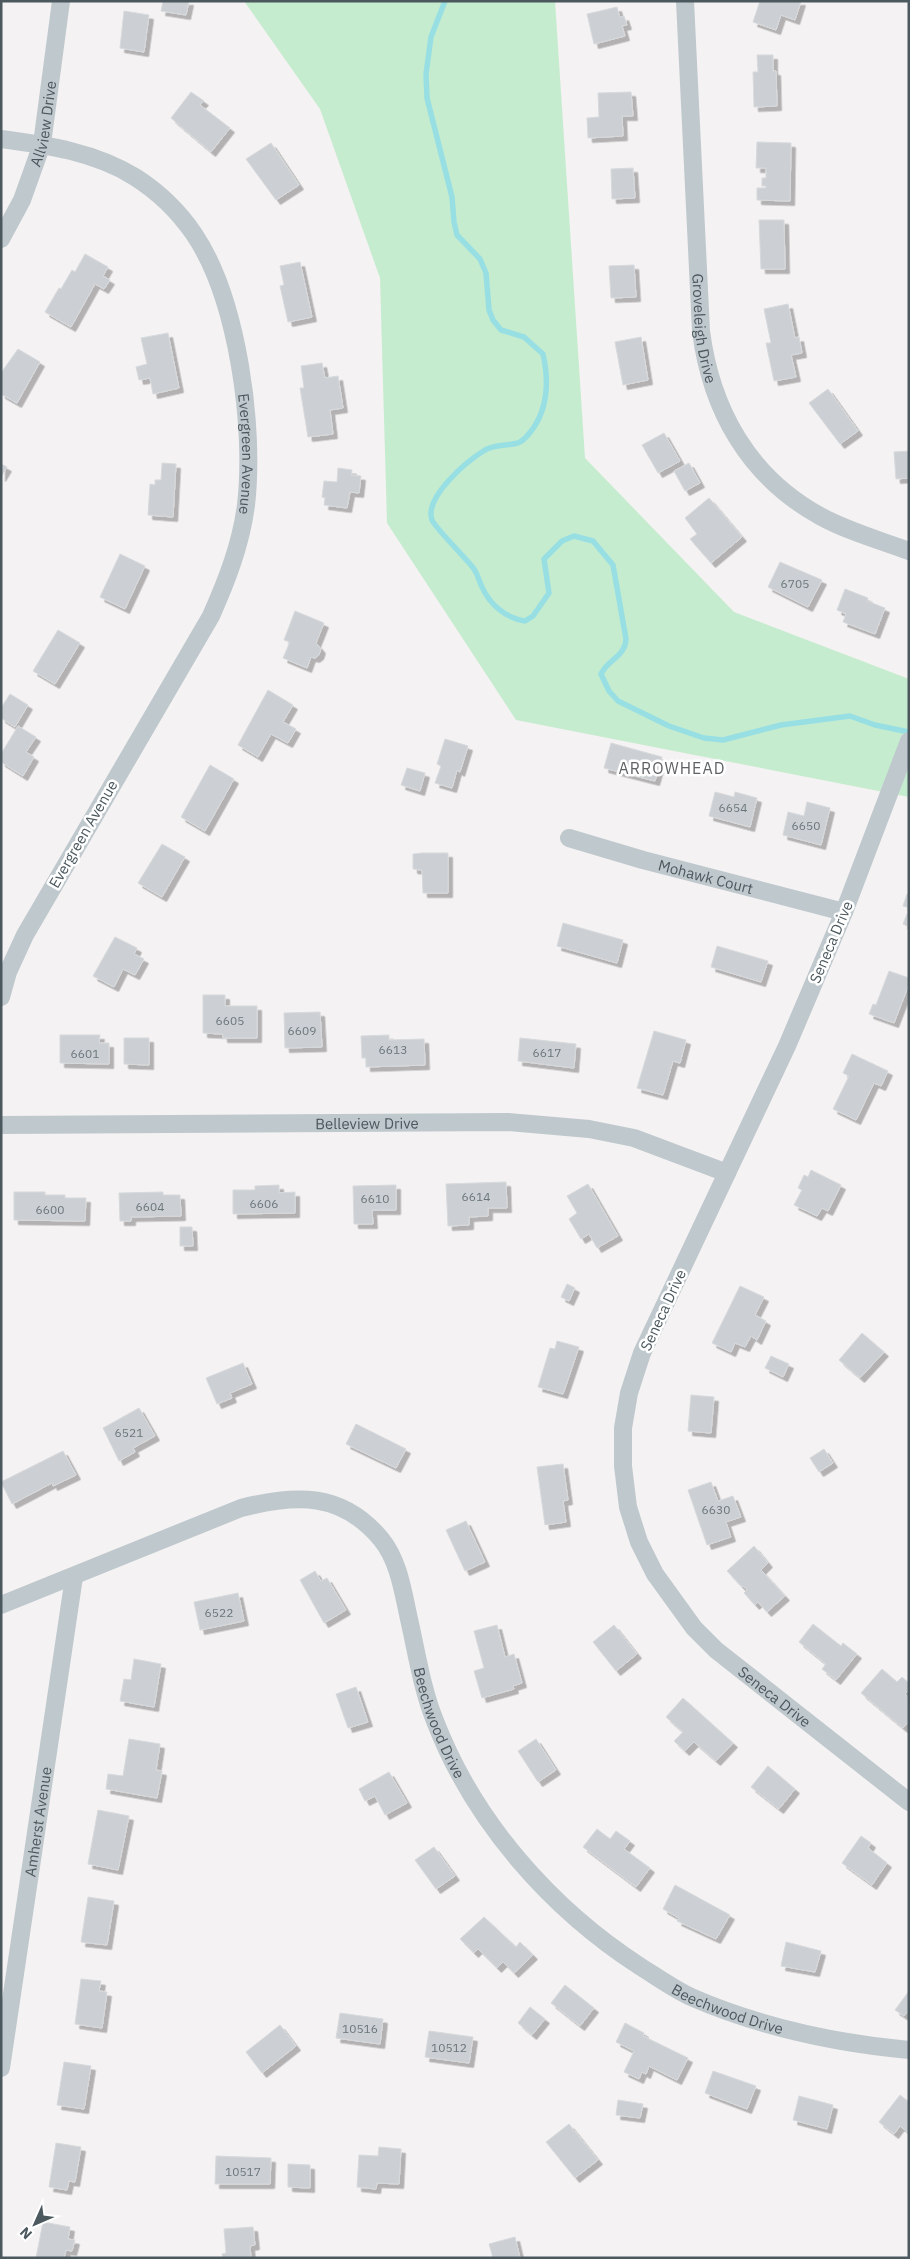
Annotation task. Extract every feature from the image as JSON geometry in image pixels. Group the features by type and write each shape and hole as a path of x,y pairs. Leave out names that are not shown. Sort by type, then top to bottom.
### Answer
{"street":[{"name":"Allview Drive","path":"1,240 22,200 42,144 61,1"},
{"name":"Groveleigh Drive","path":"685,1 701,331 705,363 713,391 743,448 778,487 798,503 821,517 909,551"},
{"name":"Evergreen Avenue","path":"1,139 42,144 86,155 116,166 136,178 168,203 195,234 209,261 222,294 233,332 240,375 249,470 245,507 238,543 228,578 211,616 25,935 8,972 1,997"},
{"name":"Seneca Drive","path":"906,747 844,912 787,1046 642,1353 629,1394 623,1428 628,1507 639,1542 655,1574 694,1628 744,1674 909,1802"},
{"name":"Mohawk Court","path":"569,838 644,860 844,912"},
{"name":"Belleview Drive","path":"1,1125 508,1122 551,1124 634,1138 727,1173"},
{"name":"Beechwood Drive","path":"1,1606 241,1508 262,1503 300,1499 318,1500 353,1512 368,1525 391,1554 400,1579 423,1684 435,1720 451,1758 469,1790 495,1828 551,1896 610,1947 688,1996 772,2027 875,2047 909,2050"},
{"name":"Amherst Avenue","path":"1,2068 74,1577"}],"green space":[{"path":"244,1 555,1 585,458 734,612 909,679 909,797 516,720 387,523 380,278 320,109"}],"building":[{"path":"163,1 189,1 186,15 161,11"},
{"path":"760,1 801,1 795,20 781,15 776,30 753,22"},
{"path":"617,7 620,18 624,16 627,25 622,26 625,36 594,44 587,14"},
{"path":"124,11 149,15 144,52 120,48"},
{"path":"757,55 773,55 773,71 776,71 777,106 754,107 753,72 758,72"},
{"path":"191,92 204,101 200,105 230,128 211,152 171,118"},
{"path":"631,92 633,116 622,116 623,136 588,138 587,118 599,117 598,93"},
{"path":"757,142 791,143 790,201 757,200 757,188 766,188 766,186 762,186 762,178 766,178 766,168 756,168"},
{"path":"271,143 299,185 276,200 246,159"},
{"path":"633,168 635,198 612,199 611,169"},
{"path":"759,220 784,220 785,269 761,269"},
{"path":"85,254 108,267 103,276 110,280 104,289 95,284 71,327 45,312 59,288 61,289 72,270 75,272"},
{"path":"300,262 312,317 288,322 280,286 284,285 280,266"},
{"path":"634,265 636,297 611,298 609,266"},
{"path":"788,304 795,338 799,337 802,353 791,355 796,377 774,381 766,343 771,343 764,309"},
{"path":"168,333 179,388 153,394 150,378 139,380 136,367 147,364 141,338"},
{"path":"641,337 648,380 623,385 615,342"},
{"path":"18,349 40,362 17,403 1,394 1,373"},
{"path":"322,363 325,378 338,376 343,408 330,410 333,434 308,437 300,388 304,388 301,366"},
{"path":"828,389 858,431 840,444 809,403"},
{"path":"664,433 680,461 658,473 642,445"},
{"path":"909,451 909,478 896,479 894,452"},
{"path":"162,463 176,464 173,517 148,515 150,484 155,485 155,480 161,480"},
{"path":"689,463 700,483 685,491 674,471"},
{"path":"1,464 7,467 1,477"},
{"path":"338,468 352,470 351,475 361,476 359,493 350,492 347,508 324,505 325,498 322,497 324,481 337,482"},
{"path":"709,498 742,537 711,563 690,539 697,534 685,518"},
{"path":"120,554 145,566 125,609 100,597"},
{"path":"780,562 822,580 808,607 768,587"},
{"path":"845,589 868,598 867,601 885,608 875,634 843,622 846,614 837,610"},
{"path":"295,611 324,623 316,643 321,649 319,655 315,658 311,657 307,668 283,658 290,642 284,640"},
{"path":"58,630 80,643 55,684 33,671"},
{"path":"268,690 293,705 283,722 296,729 288,743 271,734 258,757 238,745"},
{"path":"10,694 28,705 15,727 1,718 1,708"},
{"path":"18,726 36,737 26,752 34,757 23,776 1,762 1,754"},
{"path":"445,739 468,746 460,772 457,770 452,788 435,783 441,766 437,764"},
{"path":"611,743 662,757 655,781 604,768"},
{"path":"210,765 234,779 205,831 181,817"},
{"path":"407,768 425,773 420,791 401,785"},
{"path":"715,792 734,797 735,792 757,798 750,827 709,816"},
{"path":"807,802 830,808 821,845 783,835 788,812 804,816"},
{"path":"162,844 185,857 162,897 138,883"},
{"path":"448,853 448,893 423,893 422,870 413,869 413,854"},
{"path":"907,894 909,894 909,908 903,906"},
{"path":"909,909 909,927 903,924"},
{"path":"563,923 623,940 617,963 557,946"},
{"path":"115,937 137,948 134,954 144,959 135,975 123,969 114,987 93,976"},
{"path":"717,946 768,961 761,982 711,967"},
{"path":"889,971 909,978 909,984 894,1023 869,1014 873,1004 876,1005"},
{"path":"203,995 225,995 225,1006 257,1006 257,1038 223,1038 223,1034 203,1033"},
{"path":"320,1012 322,1047 285,1048 284,1013"},
{"path":"654,1031 686,1040 680,1063 673,1061 663,1095 637,1088"},
{"path":"60,1035 100,1035 99,1043 109,1043 109,1064 60,1063"},
{"path":"389,1035 389,1040 424,1039 425,1065 366,1067 366,1058 362,1058 361,1036"},
{"path":"124,1038 149,1038 149,1065 124,1064"},
{"path":"520,1038 576,1044 574,1068 518,1061"},
{"path":"852,1054 888,1071 881,1086 874,1083 856,1120 833,1109 849,1076 843,1073"},
{"path":"811,1170 841,1185 828,1211 822,1208 817,1216 794,1205 802,1190 798,1188 804,1175 808,1177"},
{"path":"506,1182 507,1208 488,1208 488,1216 469,1217 469,1225 448,1226 446,1184"},
{"path":"588,1184 618,1236 597,1248 589,1234 581,1239 569,1219 577,1213 567,1196"},
{"path":"279,1185 279,1193 295,1192 295,1213 233,1214 233,1190 255,1190 255,1186"},
{"path":"396,1185 396,1210 372,1210 373,1224 354,1224 353,1186"},
{"path":"14,1192 45,1192 45,1195 65,1195 65,1198 86,1198 85,1221 14,1220"},
{"path":"163,1192 163,1195 180,1195 181,1216 131,1217 131,1221 120,1221 119,1193"},
{"path":"180,1227 192,1227 193,1246 180,1246"},
{"path":"567,1284 575,1288 569,1301 561,1297"},
{"path":"740,1286 764,1297 755,1315 766,1321 757,1340 751,1336 745,1347 735,1343 731,1352 712,1343"},
{"path":"862,1333 884,1352 860,1378 839,1360"},
{"path":"557,1341 579,1347 563,1394 538,1387 550,1348 555,1349"},
{"path":"771,1356 789,1364 783,1377 765,1368"},
{"path":"243,1363 252,1384 230,1393 232,1398 217,1404 206,1378"},
{"path":"691,1395 714,1397 711,1433 688,1431"},
{"path":"139,1408 155,1436 133,1448 135,1452 119,1461 103,1428"},
{"path":"356,1424 406,1449 396,1468 346,1444"},
{"path":"824,1449 833,1463 819,1472 810,1458"},
{"path":"63,1451 76,1475 53,1486 52,1483 12,1504 1,1482"},
{"path":"563,1464 568,1500 563,1501 566,1522 545,1525 537,1467"},
{"path":"711,1482 718,1501 733,1496 741,1517 726,1522 731,1537 707,1545 688,1490"},
{"path":"466,1521 485,1562 465,1571 446,1530"},
{"path":"754,1546 768,1563 761,1570 785,1596 767,1612 758,1602 755,1605 744,1593 747,1590 727,1571"},
{"path":"315,1571 321,1581 327,1578 346,1610 324,1623 300,1580"},
{"path":"238,1593 244,1621 200,1630 194,1602"},
{"path":"813,1624 841,1646 843,1643 857,1654 836,1680 822,1669 826,1664 799,1642"},
{"path":"497,1625 505,1657 514,1654 522,1683 513,1686 514,1689 482,1698 474,1671 484,1668 474,1631"},
{"path":"614,1625 637,1654 616,1671 593,1642"},
{"path":"134,1659 161,1664 154,1707 120,1701 124,1679 131,1680"},
{"path":"882,1669 897,1682 902,1677 909,1683 909,1690 905,1694 909,1698 909,1721 903,1728 861,1693"},
{"path":"356,1687 368,1722 348,1728 336,1694"},
{"path":"683,1698 733,1743 716,1761 694,1742 685,1751 674,1741 683,1732 666,1717"},
{"path":"129,1739 160,1744 156,1770 162,1771 157,1798 106,1789 108,1774 123,1776"},
{"path":"536,1739 556,1770 538,1782 518,1751"},
{"path":"768,1766 795,1789 779,1809 751,1787"},
{"path":"389,1772 407,1803 385,1815 375,1796 365,1801 359,1789"},
{"path":"98,1810 129,1816 118,1870 88,1864"},
{"path":"597,1829 610,1839 616,1831 630,1841 624,1849 650,1868 636,1887 583,1847"},
{"path":"861,1836 871,1843 868,1848 887,1863 872,1885 842,1863"},
{"path":"434,1847 455,1876 436,1889 415,1860"},
{"path":"675,1885 730,1915 716,1939 677,1921 679,1918 663,1909"},
{"path":"88,1897 114,1901 107,1945 81,1942"},
{"path":"484,1917 516,1947 520,1942 533,1955 514,1973 503,1962 497,1968 478,1949 474,1953 460,1939"},
{"path":"786,1942 821,1951 815,1972 781,1966"},
{"path":"81,1979 101,1981 99,1991 107,1992 102,2028 75,2024"},
{"path":"565,1985 594,2008 580,2026 551,2003"},
{"path":"909,1991 909,2010 904,2016 895,2010"},
{"path":"530,2007 545,2019 532,2035 518,2023"},
{"path":"340,2013 383,2019 380,2044 336,2038"},
{"path":"625,2023 644,2033 643,2036 688,2058 677,2080 649,2066 646,2074 642,2072 639,2079 624,2072 634,2051 616,2042"},
{"path":"280,2025 296,2046 262,2073 246,2052"},
{"path":"429,2031 473,2037 469,2063 425,2057"},
{"path":"64,2062 91,2066 84,2109 57,2105"},
{"path":"713,2071 756,2086 747,2109 705,2093"},
{"path":"900,2095 909,2102 909,2133 900,2126 894,2134 879,2122"},
{"path":"799,2096 833,2105 827,2129 793,2120"},
{"path":"618,2100 643,2104 640,2118 616,2115"},
{"path":"569,2124 598,2160 575,2178 546,2142"},
{"path":"56,2143 81,2147 75,2182 69,2181 67,2190 49,2187"},
{"path":"379,2147 401,2149 399,2184 377,2183 376,2189 357,2187 359,2155 378,2156"},
{"path":"216,2156 271,2158 270,2184 215,2184"},
{"path":"288,2164 310,2165 310,2188 288,2187"},
{"path":"43,2222 70,2227 68,2239 75,2240 72,2251 66,2250 64,2258 36,2258"},
{"path":"253,2227 255,2245 250,2246 251,2258 223,2258 222,2254 226,2253 224,2229"},
{"path":"515,2237 520,2258 493,2258 489,2244"}],"waterway":[{"path":"445,1 431,37 426,74 427,98 452,197 457,235 480,259 486,273 489,310 493,320 501,330 524,337 543,354 546,394 541,413 529,434 518,443 489,448 468,462 449,481 434,501 431,511 432,520 474,569 485,594 494,605 505,614 525,621 533,616 549,593 544,559 562,541 574,536 593,541 613,565 626,639 623,650 601,674 609,691 618,701 669,726 704,738 723,740 781,725 850,716 875,725 909,732"}],"district":[{"name":"ARROWHEAD","path":"672,768"}]}
